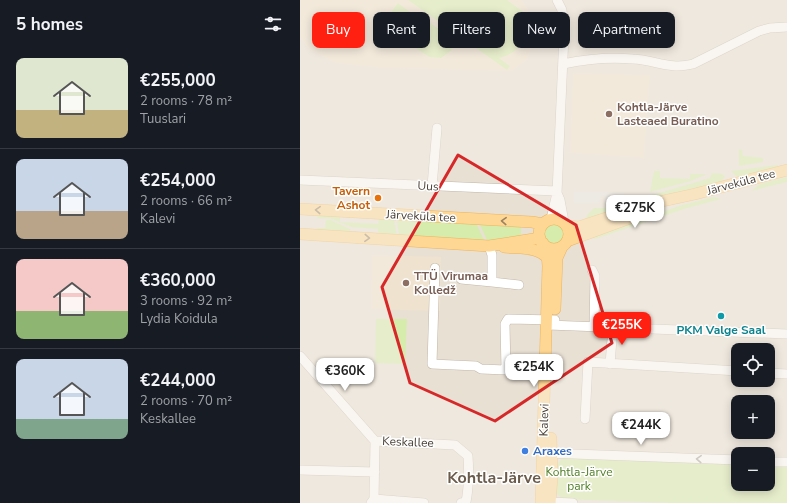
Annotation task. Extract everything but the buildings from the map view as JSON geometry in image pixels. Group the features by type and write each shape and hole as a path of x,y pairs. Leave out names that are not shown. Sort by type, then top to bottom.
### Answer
{"main road":[{"name":"Järveküla tee","path":"566,224 579,226 649,204 695,194 787,170"},
{"name":"Järveküla tee","path":"564,244 695,194"},
{"name":"Järveküla tee","path":"300,209 547,222"},
{"path":"560,220 566,224 569,236 564,244 549,248 541,240 540,233 547,222 560,220"},
{"name":"Järveküla tee","path":"300,234 489,246 541,240"},
{"name":"Kalevi","path":"541,240 548,259 551,322"},
{"name":"Kalevi","path":"547,503 551,322 557,258 564,244"},
{"path":"489,246 536,250 544,254 548,259"},
{"name":"Kalevi","path":"547,453 542,484 547,503"}],"street":[{"path":"547,222 557,192 563,64 564,20 562,10 557,0"},
{"path":"563,64 611,57 645,60 668,67 681,67 693,64 759,31 770,28 787,27"},
{"path":"432,186 437,128"},
{"name":"Uus","path":"300,180 557,192"},
{"path":"557,192 566,224"},
{"path":"489,246 492,255 492,282"},
{"path":"435,268 432,364 476,366 481,369 506,370 505,324 508,319 594,326 787,334"},
{"path":"592,270 595,276 594,326"},
{"path":"461,279 519,285"},
{"path":"610,364 613,327"},
{"path":"300,356 375,441"},
{"path":"585,419 588,362 731,371"},
{"path":"775,373 787,374"},
{"name":"Keskallee","path":"424,503 372,501 375,472 375,441 455,445 468,456 469,474 467,497 466,502 460,503"},
{"path":"547,453 731,460"},
{"path":"775,462 787,462"},
{"path":"300,470 375,472"},
{"path":"547,503 573,503"}],"highlighted area":[{"path":"458,155 576,225 612,343 495,421 410,383 382,287"}],"shaded area":[{"path":"300,0 787,0 787,503 300,503"},
{"path":"300,0 522,0 530,12 513,12 513,48 531,48 528,59 512,71 380,68 335,63 310,50 300,38"},
{"name":"Kohtla-Järve Lasteaed Buratino","path":"573,73 650,75 644,158 570,153"},
{"path":"574,191 625,193 625,204 604,203 605,197 602,195 599,203 573,203"},
{"name":"TTÜ Virumaa Kolledž","path":"372,255 441,257 440,311 371,309"}],"green space":[{"path":"408,0 507,0 524,12 513,12 513,48 518,48 512,53 499,58 510,66 507,70 476,48 505,48 505,12 438,12 438,21 430,16 430,12 425,12"},
{"path":"398,3 410,12 391,12"},
{"path":"430,23 438,28 438,48 452,48 451,51 441,58 429,57 416,48 430,48"},
{"path":"739,149 742,150 743,156 763,158 763,162 739,166"},
{"path":"778,165 778,167 742,177 736,176 731,171"},
{"path":"654,171 660,171 660,178 690,179 690,174 707,174 691,181 650,192"},
{"path":"712,173 722,174 725,176 721,182 653,199 652,197 652,195 710,178"},
{"path":"787,177 787,182 751,191 760,184"},
{"path":"638,196 644,196 644,202 640,205 585,223 587,215 594,208 627,208 636,203"},
{"path":"714,197 721,199 684,209 595,239 591,237 682,205"},
{"path":"318,215 340,216 340,222 378,224 379,218 394,219 397,237 378,235 378,229 351,227 332,219 317,218"},
{"path":"397,219 476,223 485,242 399,237"},
{"path":"326,220 331,220 350,229 350,234 316,233 317,228 325,228"},
{"path":"479,223 521,225 521,238 488,242"},
{"path":"555,223 563,226 566,234 563,242 555,245 547,242 544,234 547,226"},
{"path":"376,319 407,319 405,364 375,363"},
{"name":"Kohtla-Järve park","path":"562,458 731,465 731,491 775,491 775,466 787,467 787,503 670,503 563,499 557,494 557,465"}],"place":[{"name":"Kohtla-Järve Lasteaed Buratino","path":"609,114"},
{"name":"Tavern Ashot","path":"378,198"},
{"name":"TTÜ Virumaa Kolledž","path":"406,283"},
{"name":"PKM Valge Saal","path":"721,316"},
{"name":"Araxes","path":"525,451"}],"district":[{"name":"Kohtla-Järve","path":"494,477"}]}
